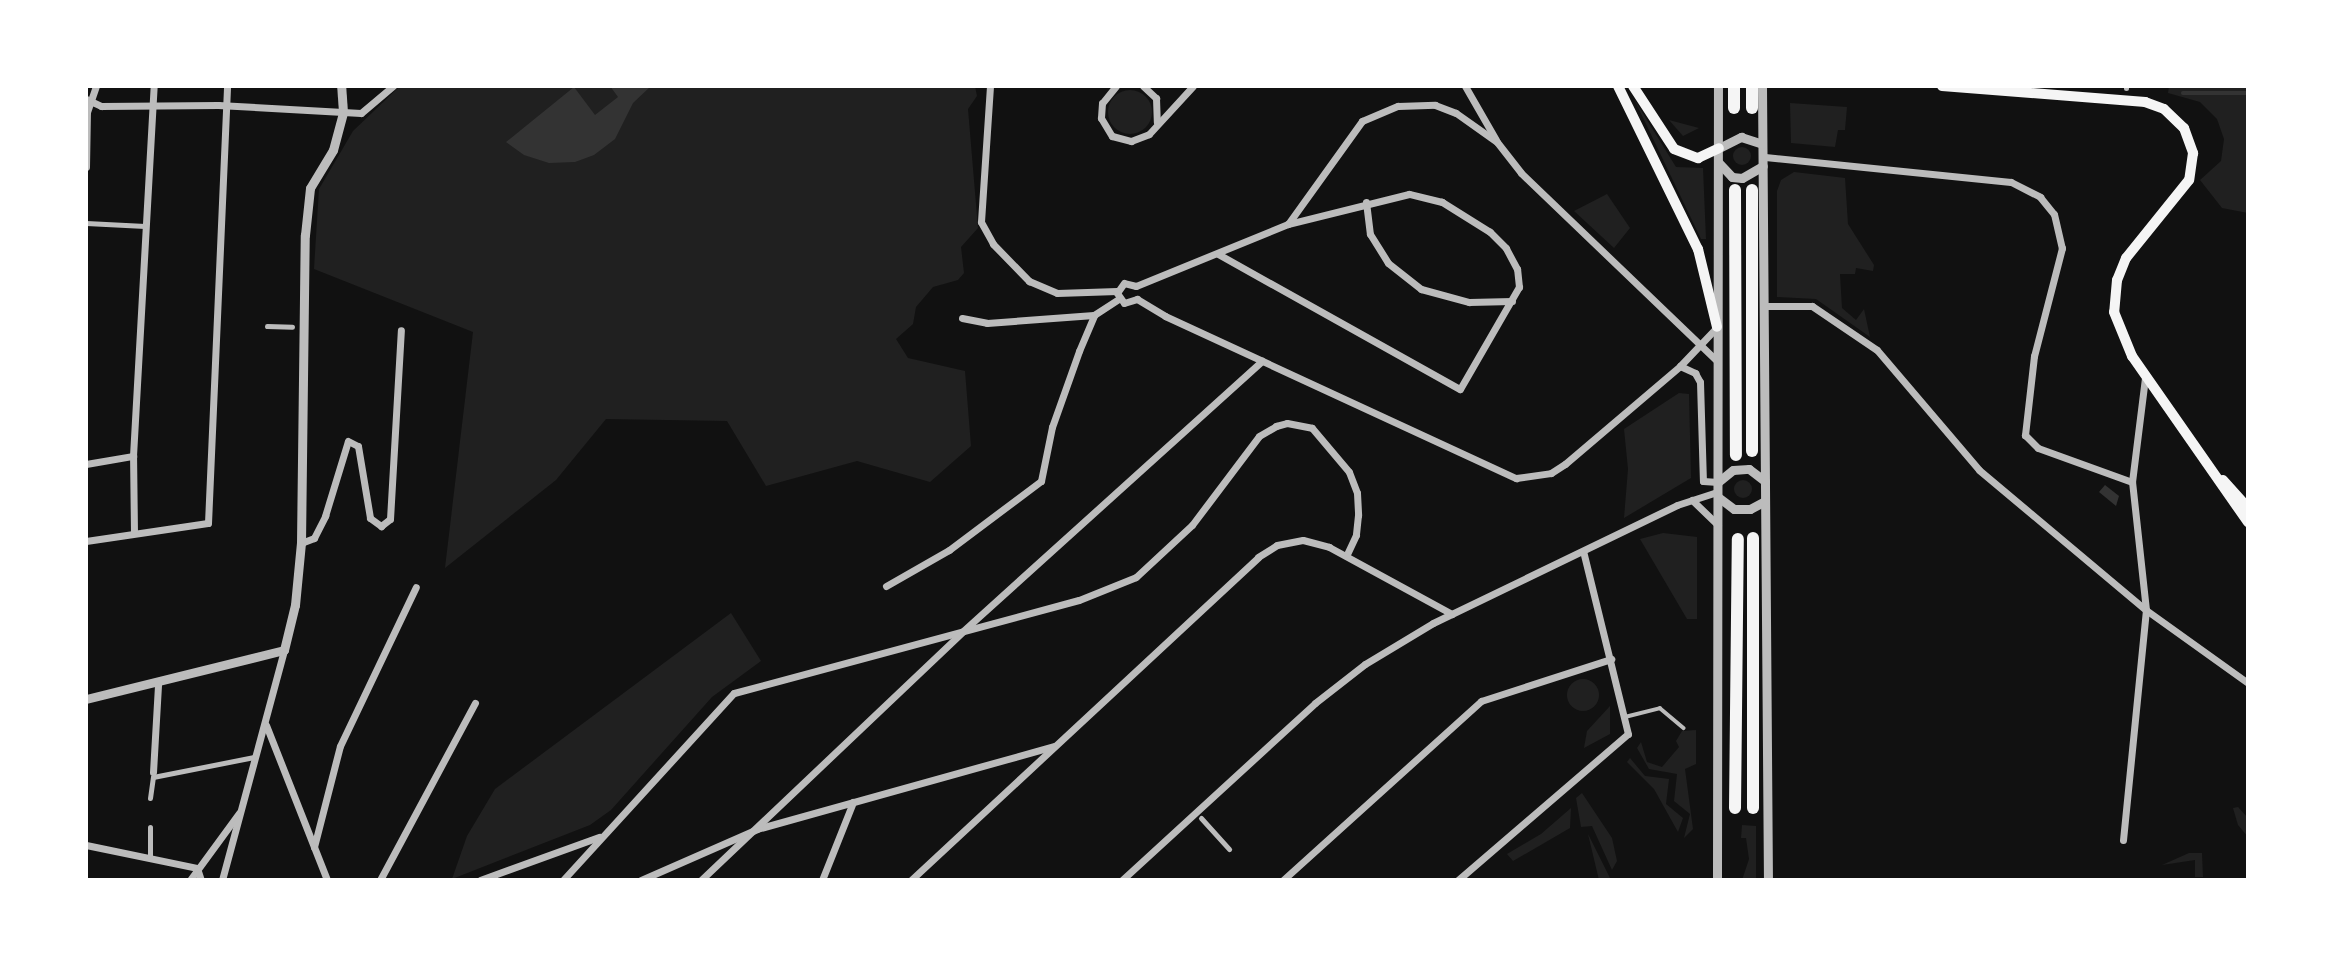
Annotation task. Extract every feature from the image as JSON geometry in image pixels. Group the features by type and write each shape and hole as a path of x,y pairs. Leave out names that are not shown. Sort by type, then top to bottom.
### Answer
{"highway":[{"path":"1734,86 1734,108"},
{"path":"1752,86 1752,108"},
{"path":"1735,190 1736,455"},
{"path":"1752,190 1752,451"},
{"path":"1753,537 1753,808"},
{"path":"1735,808 1738,539"}],"main road":[{"path":"1618,86 1698,249 1717,327"},
{"path":"1633,86 1674,149 1698,158 1719,148"},
{"path":"1942,86 2145,102 2164,109 2184,128 2193,153 2189,180 2132,250 2115,292 2120,334 2146,377 2220,478 2248,522"},
{"path":"2220,478 2248,508"}],"street":[{"path":"86,167 89,101 96,86"},
{"path":"134,533 133,456 154,86"},
{"path":"86,541 208,523 227,86"},
{"path":"222,880 244,807 254,757 295,606 302,543 305,235 310,188 333,150 343,112 341,86"},
{"path":"89,101 152,106 361,113 393,86"},
{"path":"990,86 981,222 1007,264 1029,281 1057,293 1082,296 1118,295 1128,304 1138,299"},
{"path":"1105,86 1102,103 1105,128 1121,140 1141,139 1192,86"},
{"path":"1102,103 1116,86"},
{"path":"1143,86 1160,108 1156,126"},
{"path":"1465,86 1497,142 1521,173 1717,361"},
{"path":"1717,880 1718,86"},
{"path":"1762,86 1768,880"},
{"path":"1289,224 1345,140 1362,121 1381,112 1398,106 1434,105 1456,113 1497,142"},
{"path":"1719,148 1741,137 1762,144"},
{"path":"1720,163 1732,177 1742,178 1764,161 2011,181 2040,197 2057,223 2062,247 2034,356 2025,435 2038,448 2132,482"},
{"path":"886,586 949,550 1041,481 1059,404 1094,315 1118,295 1124,283 1136,285 1289,224 1366,202 1409,194 1442,202 1482,226 1506,248 1517,270 1519,287 1460,389 1218,254"},
{"path":"1366,202 1370,234 1388,263 1421,289 1469,302 1512,301"},
{"path":"86,223 145,226"},
{"path":"1136,285 1138,299"},
{"path":"1138,299 1516,478 1551,473 1565,464 1680,366 1717,327"},
{"path":"1763,306 1812,306 1877,351 1993,481 2146,610 2248,683"},
{"path":"962,318 987,323 1094,315"},
{"path":"267,326 292,327"},
{"path":"302,543 314,538 325,516 344,445 351,440 358,446 370,518 377,525 387,523 399,417 401,330"},
{"path":"701,880 963,631 1262,360"},
{"path":"1680,366 1695,373 1700,382 1703,481 1692,500"},
{"path":"2123,840 2146,610 2132,482 2146,377"},
{"path":"563,880 599,836 734,693 1079,600 1136,576 1192,525 1259,436 1287,423 1312,428 1349,472 1357,493 1358,515 1356,535 1346,556"},
{"path":"86,464 133,456"},
{"path":"1122,880 1315,703 1365,664 1452,614 1692,500 1718,491 1733,470 1749,469 1765,481"},
{"path":"1703,481 1718,491 1734,509 1750,509 1765,501"},
{"path":"1692,500 1718,525"},
{"path":"911,880 1258,557 1277,545 1303,540 1346,556 1452,614"},
{"path":"1458,880 1626,739 1625,717 1583,551"},
{"path":"314,847 340,746 416,587"},
{"path":"86,699 158,684 284,650"},
{"path":"1283,880 1481,701 1611,659"},
{"path":"150,798 158,684"},
{"path":"380,880 475,703"},
{"path":"265,724 327,880"},
{"path":"641,880 757,829 1058,745"},
{"path":"153,775 254,757"},
{"path":"822,880 853,802"},
{"path":"190,880 244,807"},
{"path":"1201,818 1227,847 1235,845"},
{"path":"150,827 150,858"},
{"path":"480,880 599,836"},
{"path":"86,845 197,868"},
{"path":"197,868 201,880"}],"lane":[{"path":"1625,717 1660,708 1684,728"}],"shaded area":[{"path":"400,86 975,86 977,96 968,109 978,228 961,247 964,273 958,280 933,287 916,307 913,324 896,339 908,358 965,371 971,446 930,482 857,461 766,486 727,421 606,419 556,480 445,568 473,332 314,269 319,189 353,131"},
{"path":"610,86 651,86 633,103 615,139 594,155 575,162 549,163 524,155 506,142 574,87 595,115 618,97"},
{"path":"2169,86 2248,86 2248,213 2222,208 2200,180 2221,161 2224,139 2217,119 2200,102 2168,93"},
{"path":"1130,90 1145,97 1152,112 1145,127 1130,134 1115,127 1108,112 1115,97"},
{"path":"1634,99 1676,167 1703,168 1706,239 1701,239"},
{"path":"1790,103 1847,107 1845,130 1838,130 1835,147 1791,143"},
{"path":"1669,120 1699,128 1683,136"},
{"path":"1742,147 1748,150 1751,156 1748,162 1742,165 1736,162 1733,156 1736,150"},
{"path":"1794,172 1845,178 1848,224 1874,265 1873,271 1856,268 1855,274 1840,274 1842,308 1856,320 1864,309 1870,337 1816,299 1777,297 1777,191 1781,180"},
{"path":"1607,194 1630,228 1614,248 1574,211"},
{"path":"1679,393 1689,394 1691,478 1624,518 1628,469 1624,429"},
{"path":"1743,480 1749,483 1752,489 1749,495 1743,498 1737,495 1734,489 1737,483"},
{"path":"2105,485 2119,496 2116,506 2099,492"},
{"path":"1663,533 1697,537 1697,619 1687,619 1640,539"},
{"path":"731,613 761,661 712,697 611,810 590,825 452,879 467,836 495,789"},
{"path":"1583,679 1594,684 1599,695 1594,706 1583,711 1572,706 1567,695 1572,684"},
{"path":"1610,706 1610,734 1584,748 1587,731"},
{"path":"1696,730 1696,764 1685,769 1693,829 1684,838 1690,814 1674,801 1677,774 1649,769 1637,748 1641,742 1647,762 1662,767 1679,747 1676,741 1682,731"},
{"path":"1630,758 1645,776 1669,779 1666,804 1683,818 1678,832 1654,789 1627,762"},
{"path":"1582,793 1612,838 1617,861 1612,870 1592,826 1581,827 1576,798"},
{"path":"2238,807 2248,818 2248,837 2238,825 2233,808"},
{"path":"1571,808 1570,828 1513,861 1507,854 1541,834"},
{"path":"1742,825 1756,826 1756,880 1742,880 1749,859 1746,838 1741,838"},
{"path":"1588,834 1611,880 1599,880"},
{"path":"2189,853 2202,853 2203,877 2195,877 2195,860 2162,865"}],"waterway":[{"path":"2183,93 2248,93"}]}
